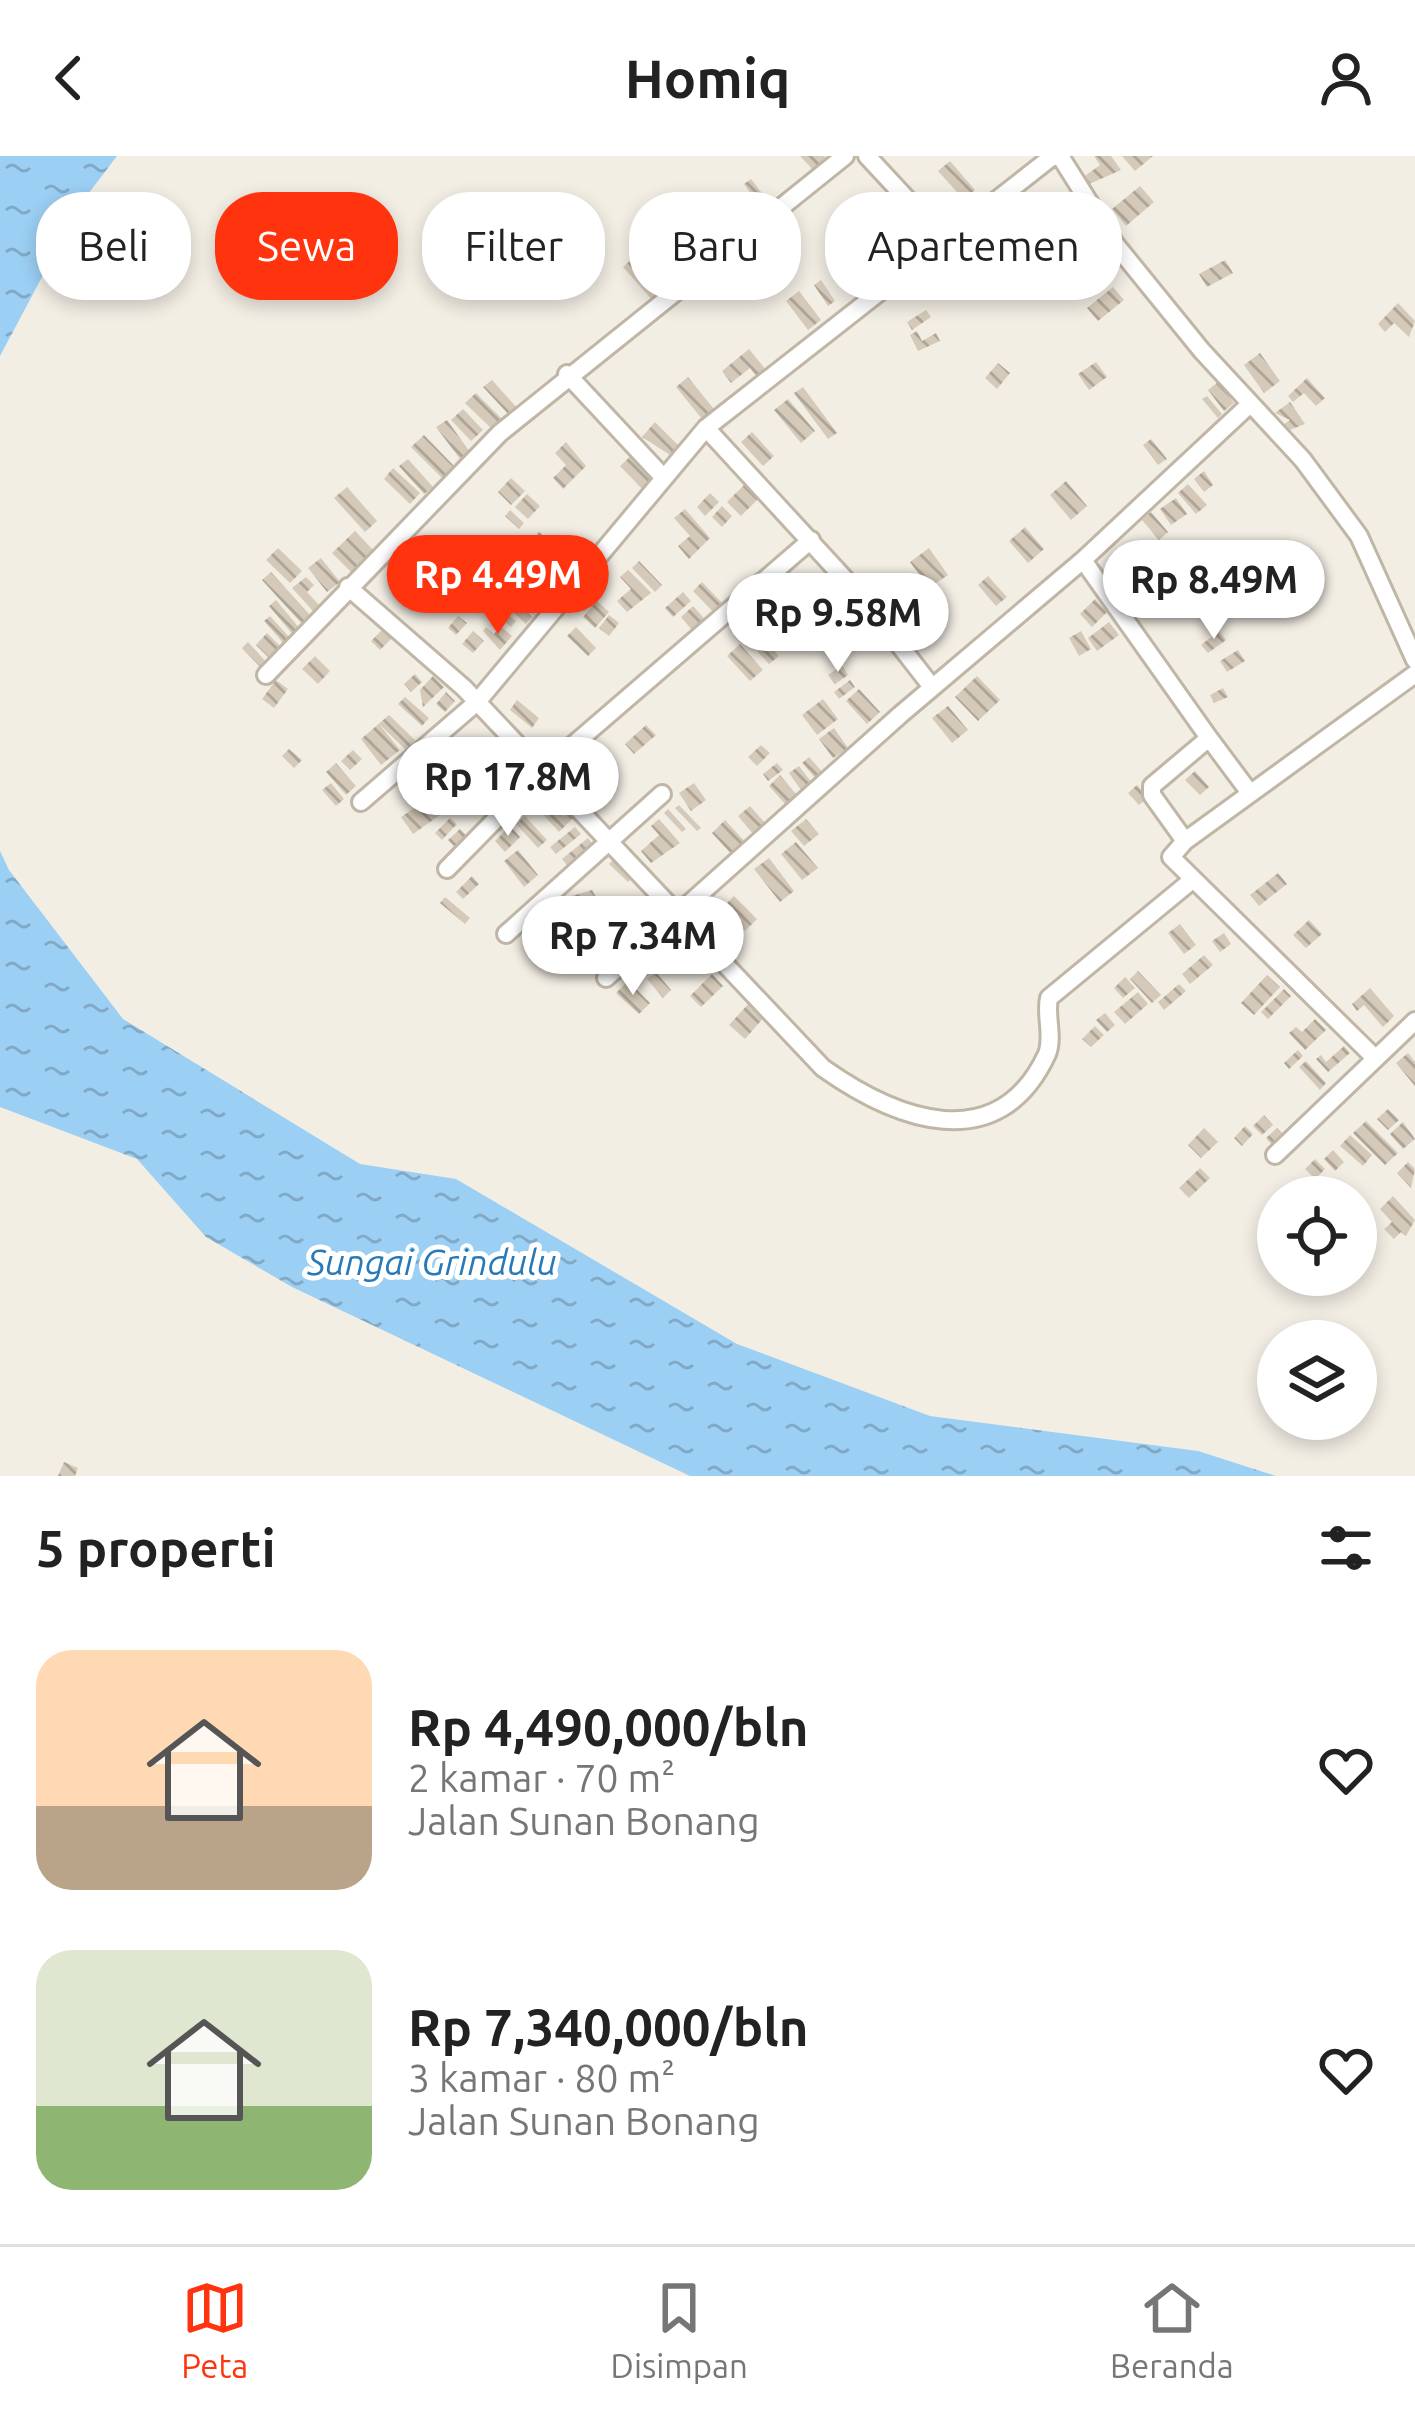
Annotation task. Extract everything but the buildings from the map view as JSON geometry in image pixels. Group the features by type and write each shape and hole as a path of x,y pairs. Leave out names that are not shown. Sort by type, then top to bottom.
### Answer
{"street":[{"path":"266,675 456,473 567,374 845,156"},
{"path":"867,156 900,192"},
{"path":"1009,192 1057,156 1117,245 1250,406 1303,460 1359,536 1415,660"},
{"path":"361,802 477,702 706,428 869,300"},
{"path":"567,374 664,478"},
{"path":"606,978 1083,560 1250,406"},
{"path":"706,428 811,540 932,688"},
{"path":"447,869 544,770 811,540"},
{"path":"1083,560 1250,793"},
{"path":"348,587 477,702 823,1068 868,1096 955,1124 985,1117 1021,1090 1048,1052 1049,998 1191,881"},
{"path":"1373,1056 1171,857 1185,841 1415,674"},
{"path":"1185,841 1152,795 1152,785 1210,738"},
{"path":"506,934 662,794"},
{"path":"1275,1155 1373,1056 1415,1021"}],"water":[{"path":"0,156 117,156 90,192 36,192 36,288 0,356"},
{"name":"Sungai Grindulu","path":"0,851 9,870 123,1019 360,1164 456,1179 737,1344 930,1416 1198,1451 1276,1476 690,1476 292,1287 206,1237 137,1159 0,1107"}]}
